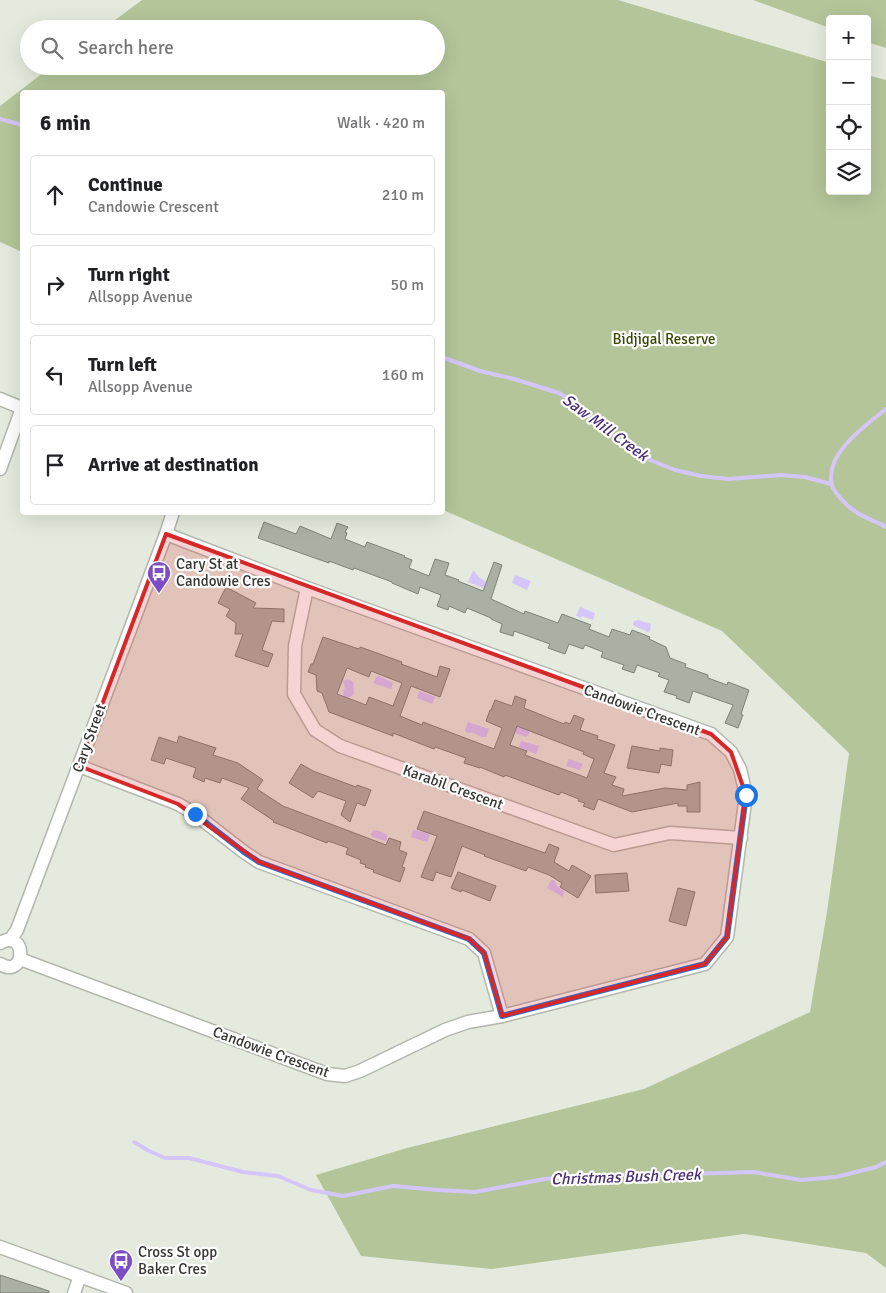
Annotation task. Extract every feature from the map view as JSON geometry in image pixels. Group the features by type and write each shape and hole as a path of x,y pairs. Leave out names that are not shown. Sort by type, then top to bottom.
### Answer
{"street":[{"path":"0,399 20,407"},
{"path":"0,469 20,414"},
{"name":"Cary Street","path":"5,942 18,930 172,515"},
{"name":"Candowie Crescent","path":"20,959 327,1074 345,1076 360,1071 445,1030 468,1022 502,1016 705,964 727,937 746,795 740,769 731,752 711,734 307,588 166,534"},
{"name":"Karabil Crescent","path":"307,588 295,646 294,694 315,730 340,746 614,845 670,833 740,838"},
{"path":"79,766 178,804 195,814 259,862 469,939 484,953 502,1016"},
{"path":"1,967 13,966 20,959 18,945 5,942"},
{"path":"0,1247 126,1293"},
{"path":"74,1293 80,1276"}],"highlighted area":[{"path":"166,534 711,734 731,752 746,795 727,937 705,964 502,1016 484,953 469,939 259,862 178,804 79,766"}],"green space":[{"name":"Bidjigal Reserve","path":"142,0 618,0 826,62 826,195 871,195 871,76 886,80 886,1268 866,1253 744,1234 492,1269 361,1256 316,1175 407,1148 644,1089 810,1012 827,912 849,753 722,631 445,511 445,90 21,90 40,75 445,75 445,20 115,20"},
{"path":"753,0 886,0 886,48 871,43 871,15 826,15 826,27"},
{"name":"Bidjigal Reserve","path":"20,91 20,251 0,242 0,106"}],"shaded area":[{"path":"473,570 486,582 483,588 468,582"},
{"path":"515,575 531,581 527,590 512,583"},
{"path":"580,607 595,613 593,620 576,616"},
{"path":"638,620 651,624 650,631 648,632 633,625 634,621"},
{"path":"379,676 393,683 391,689 373,683 376,677"},
{"path":"348,679 353,682 354,693 348,698 344,697 343,691 345,688 343,681"},
{"path":"419,691 435,697 432,704 417,698"},
{"path":"468,722 489,729 486,737 466,732"},
{"path":"513,724 529,729 529,734 526,737 510,731"},
{"path":"521,741 539,746 536,754 519,747"},
{"path":"569,759 583,764 580,770 566,766"},
{"path":"374,830 387,835 387,840 372,837 371,833"},
{"path":"413,830 430,835 427,842 411,837"},
{"path":"551,880 554,880 557,886 564,891 563,897 547,888"}],"building":[{"path":"264,522 296,534 300,526 331,539 337,523 348,527 345,532 347,533 345,539 365,547 367,542 405,556 412,560 409,568 429,576 435,559 449,563 445,575 483,591 494,562 502,565 491,599 524,614 525,611 558,623 562,614 591,625 589,629 609,637 612,629 630,635 632,630 650,637 649,639 666,647 670,658 686,664 685,667 708,675 708,678 727,685 728,682 749,690 738,728 725,723 733,705 693,691 689,703 676,698 677,696 664,692 669,680 658,676 660,673 637,665 634,673 622,669 624,665 601,657 603,652 585,645 583,649 569,644 565,654 548,648 550,644 514,631 513,636 500,632 502,624 467,608 465,613 449,606 448,610 437,606 441,595 420,587 418,594 354,568 353,570 329,561 329,563 258,538"},
{"path":"226,587 256,603 253,608 284,609 284,622 272,621 262,650 273,654 268,667 235,656 243,634 235,634 236,623 226,616 230,609 218,603"},
{"path":"323,637 359,649 360,647 437,677 440,666 450,669 440,697 411,686 400,716 422,725 423,722 494,749 502,728 486,721 495,700 512,706 515,696 526,700 524,708 564,724 565,722 570,724 574,715 584,719 580,730 598,736 597,739 615,745 604,773 616,777 612,785 624,789 622,796 665,788 687,790 687,785 700,782 700,812 687,812 687,806 678,806 678,803 632,812 598,799 594,810 583,806 585,803 578,801 579,799 561,792 559,795 505,775 504,777 480,767 464,763 466,758 435,747 434,749 393,733 393,736 329,712 322,693 317,691 316,675 308,672 311,664 313,664","holes":["347,668 369,677 371,671 402,683 393,706 369,697 366,705 337,694","517,726 584,752 583,754 594,759 587,778 525,755 527,751 510,745"]},
{"path":"179,736 216,748 213,755 238,763 263,780 257,789 283,806 386,845 389,838 401,842 399,850 407,853 402,867 405,868 400,882 365,867 366,865 360,863 361,860 346,854 348,848 328,841 327,843 273,822 241,799 249,788 222,778 220,783 205,778 204,782 193,777 196,768 166,758 164,764 151,760 159,737 177,743"},
{"path":"632,746 660,751 660,748 673,750 671,766 661,764 659,773 627,768"},
{"path":"301,764 313,771 356,787 357,785 371,790 365,806 357,803 350,822 341,815 346,801 318,791 313,798 289,783"},
{"path":"424,811 545,853 549,844 559,848 554,862 569,871 572,865 591,876 578,898 560,887 562,883 549,875 528,867 526,871 462,846 451,877 436,872 433,881 421,877 437,836 417,829"},
{"path":"458,872 496,886 490,901 462,890 461,892 451,888"},
{"path":"627,873 629,891 596,893 595,875"},
{"path":"678,888 695,892 686,926 669,921"},
{"path":"0,1275 49,1291 49,1293 0,1293"}],"waterway":[{"name":"Saw Mill Creek","path":"0,119 20,124"},
{"name":"Saw Mill Creek","path":"445,358 480,371 559,393 575,403 624,444 650,460 675,470 701,476 728,479 781,475 805,477 831,484"},
{"path":"886,409 848,442 834,462 831,474 833,487 850,508 886,527"},
{"name":"Christmas Bush Creek","path":"134,1142 165,1158 189,1158 243,1172 278,1176 311,1190 343,1196 393,1186 475,1192 545,1179 595,1175 753,1172 801,1180 836,1177 876,1167 886,1162"}],"place":[{"name":"Cary St at Candowie Cres","path":"159,594"},
{"name":"Cross St opp Baker Cres","path":"121,1282"}],"route":[{"path":"195,814 259,862 469,939 484,953 502,1016 705,964 727,937 746,795"}]}
